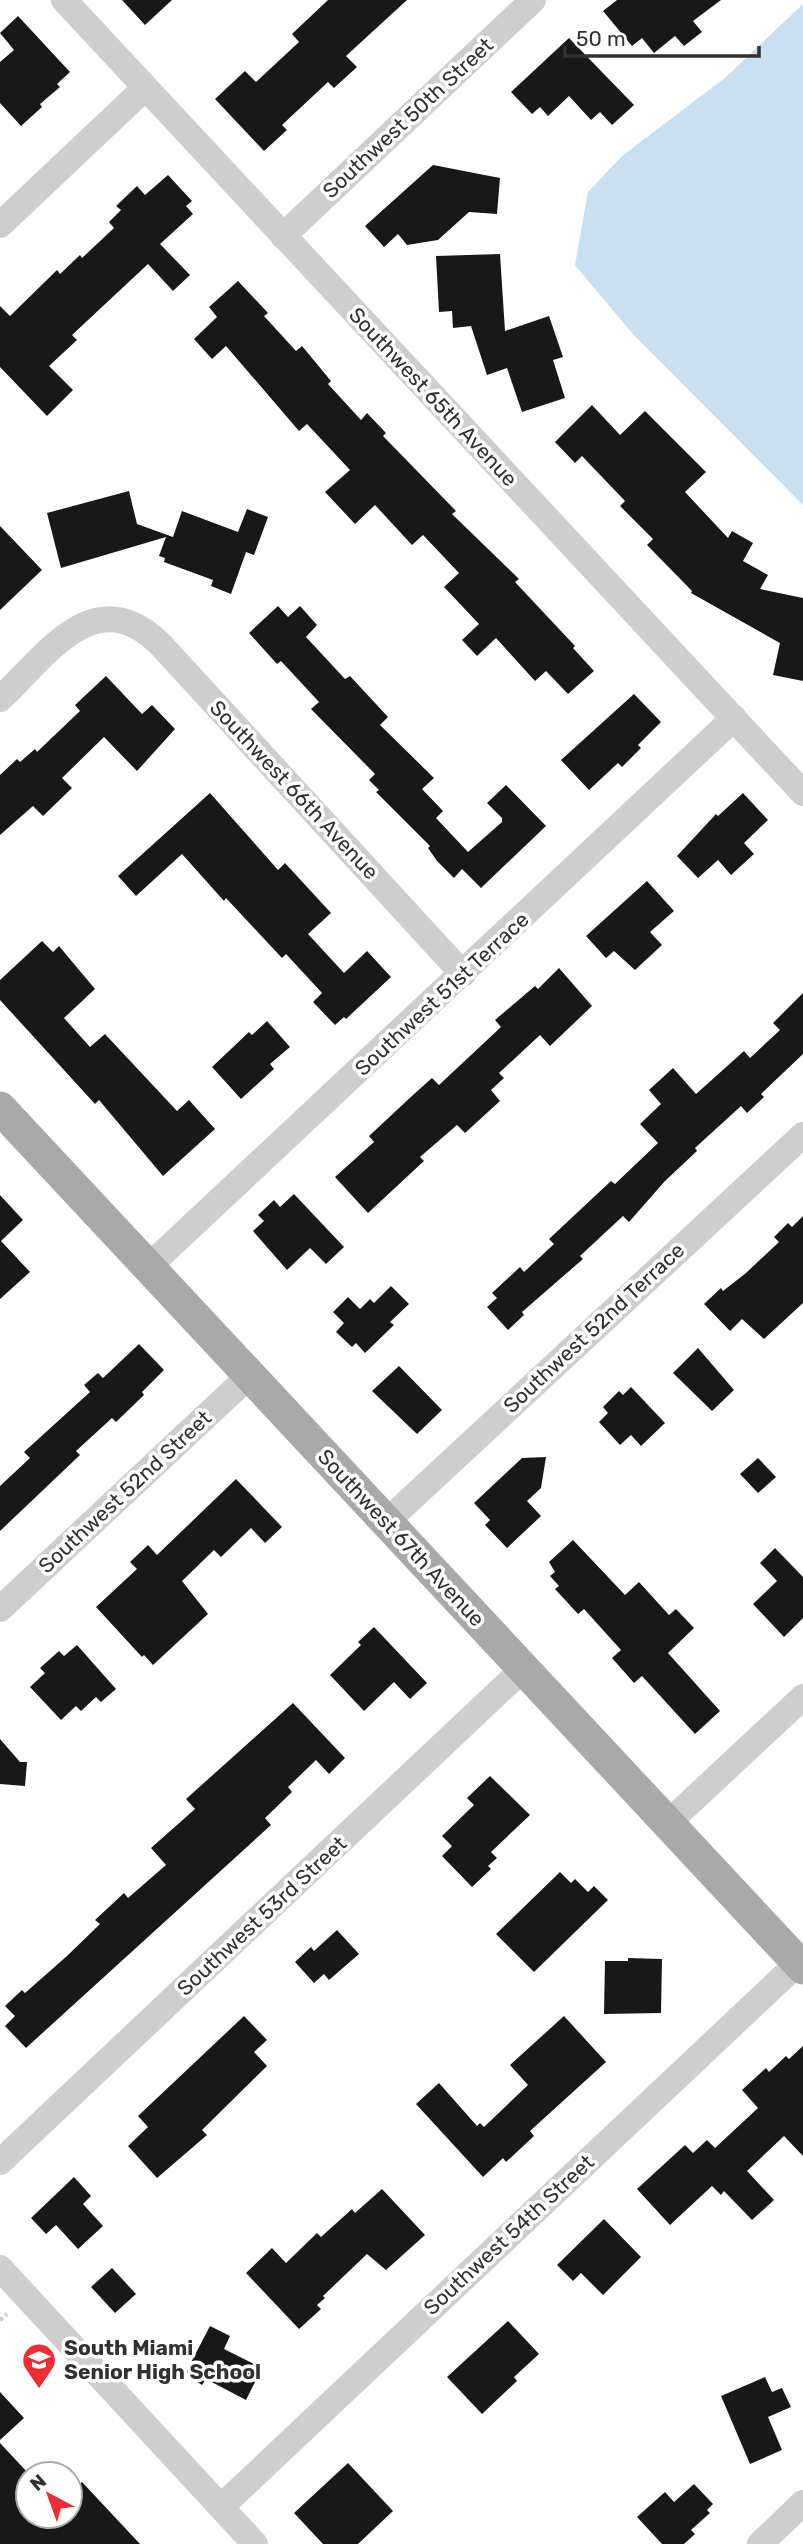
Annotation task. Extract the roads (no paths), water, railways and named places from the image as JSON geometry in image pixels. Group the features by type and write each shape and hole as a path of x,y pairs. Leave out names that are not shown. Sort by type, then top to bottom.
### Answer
{"main road":[{"name":"Southwest 67th Avenue","path":"0,1108 800,1966"}],"street":[{"name":"Southwest 65th Avenue","path":"64,0 144,89 803,793"},
{"name":"Southwest 50th Street","path":"283,236 533,0"},
{"path":"0,225 144,89"},
{"name":"Southwest 66th Avenue","path":"0,699 77,627 97,619 118,618 136,624 160,644 463,974"},
{"name":"Southwest 51st Terrace","path":"148,1267 734,718"},
{"name":"Southwest 52nd Terrace","path":"386,1522 803,1135"},
{"name":"Southwest 52nd Street","path":"0,1609 249,1376"},
{"name":"Southwest 53rd Street","path":"0,2162 523,1669"},
{"path":"667,1823 803,1697"},
{"name":"Southwest 54th Street","path":"221,2507 800,1966"},
{"path":"0,2268 255,2544"},
{"path":"760,2544 803,2503"}],"water":[{"path":"803,4 803,505 632,333 575,265 588,192 622,156 726,77"}],"place":[{"name":"South Miami Senior High School","path":"39,2390"}]}
